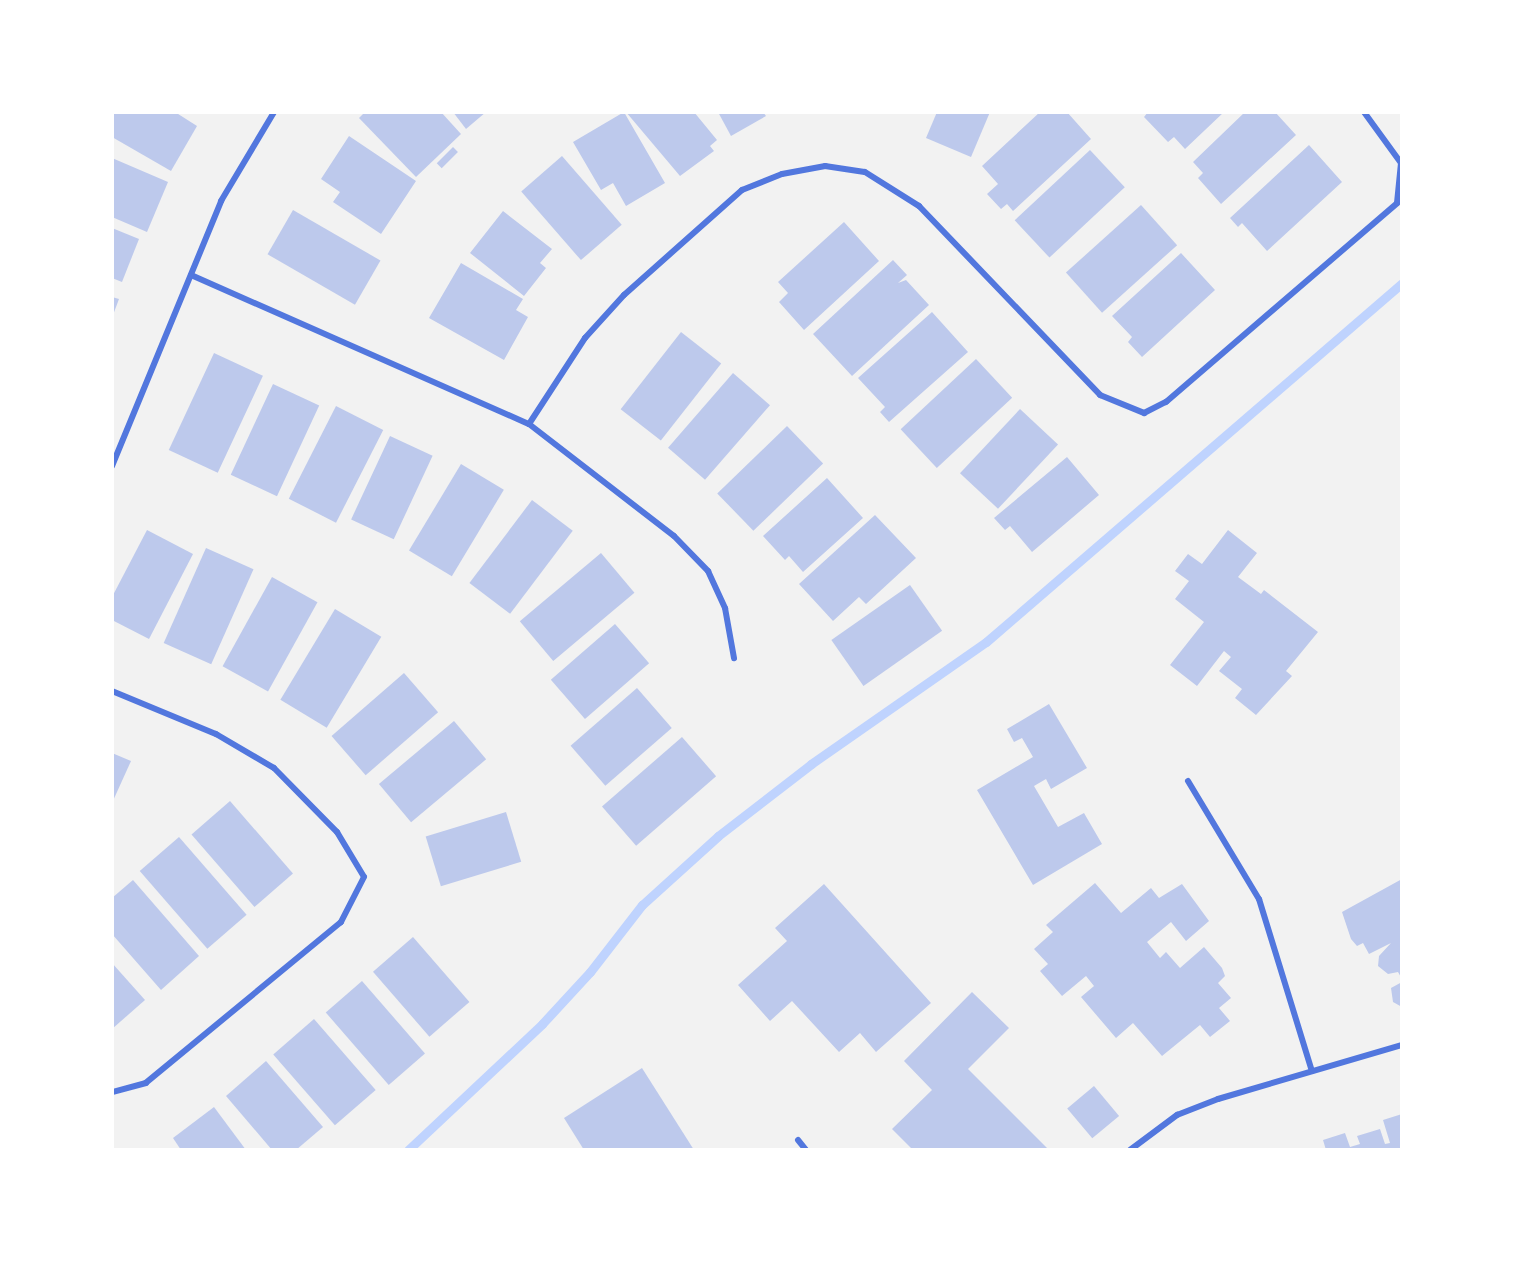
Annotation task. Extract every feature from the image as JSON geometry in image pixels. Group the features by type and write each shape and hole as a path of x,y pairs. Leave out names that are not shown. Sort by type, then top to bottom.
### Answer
{"street":[{"path":"112,466 221,201 274,112"},
{"path":"529,424 585,338 624,295 742,190 782,174 825,166 866,172 919,206 1100,395 1144,413 1166,402 1397,203 1401,163 1364,112"},
{"path":"191,275 529,424 674,536 708,571 724,608 734,658"},
{"path":"112,692 216,734 274,768 337,832 364,877 341,922 146,1083 112,1092"},
{"path":"1188,781 1259,899 1312,1071"},
{"path":"1130,1149 1178,1115 1312,1071 1401,1045"},
{"path":"798,1140 806,1149"}],"building":[{"path":"112,112 175,112 197,126 171,171 112,137"},
{"path":"365,112 441,112 461,134 416,177 359,118"},
{"path":"453,112 486,112 466,129"},
{"path":"624,112 665,183 626,206 613,183 601,190 573,142"},
{"path":"626,112 694,112 717,140 710,146 714,151 680,176"},
{"path":"718,112 763,112 766,116 731,136"},
{"path":"937,112 990,112 971,157 926,138"},
{"path":"1040,112 1067,112 1091,139 1013,211 1007,204 1001,209 987,194 998,184 982,166"},
{"path":"1148,112 1224,112 1185,149 1174,137 1168,142 1144,117"},
{"path":"1245,112 1275,112 1296,135 1221,204 1198,178 1203,173 1193,162"},
{"path":"349,136 416,181 381,234 333,202 340,192 321,179"},
{"path":"1309,145 1342,182 1267,251 1242,223 1238,227 1230,218"},
{"path":"453,147 458,152 442,168 437,163"},
{"path":"1090,150 1125,187 1049,258 1015,220"},
{"path":"562,156 622,225 581,260 521,191"},
{"path":"112,158 168,182 147,232 112,217"},
{"path":"1141,205 1177,245 1102,313 1066,273"},
{"path":"293,210 380,260 355,305 268,254"},
{"path":"503,211 552,249 540,263 546,268 524,296 470,253"},
{"path":"844,222 879,261 804,330 779,302 788,293 778,282"},
{"path":"112,228 139,239 122,282 112,278"},
{"path":"1181,253 1215,290 1142,357 1128,342 1132,337 1112,316"},
{"path":"893,260 907,275 898,283 906,280 929,305 852,376 813,334"},
{"path":"461,263 523,299 516,310 528,317 504,360 429,318"},
{"path":"112,297 119,299 113,315 112,315"},
{"path":"932,312 968,352 889,422 880,412 885,407 858,378"},
{"path":"681,332 721,363 661,441 621,409"},
{"path":"214,353 263,376 218,473 169,450"},
{"path":"976,359 1012,398 937,468 901,429"},
{"path":"733,373 770,405 705,480 668,448"},
{"path":"273,384 319,406 277,496 231,475"},
{"path":"336,406 383,430 336,523 289,499"},
{"path":"1020,409 1058,444 998,509 960,473"},
{"path":"787,426 823,463 753,531 717,493"},
{"path":"390,436 433,456 394,539 351,519"},
{"path":"1067,457 1099,495 1032,552 1010,526 1005,530 994,518"},
{"path":"461,464 504,490 452,576 409,551"},
{"path":"827,478 863,518 803,572 789,556 785,560 763,536"},
{"path":"532,500 573,531 510,614 469,583"},
{"path":"875,515 916,558 866,604 859,597 833,621 799,584"},
{"path":"147,530 193,554 149,639 112,620 112,597"},
{"path":"1228,530 1257,553 1238,577 1261,594 1264,590 1318,632 1286,671 1292,676 1256,715 1235,698 1242,689 1219,671 1231,657 1224,651 1197,686 1170,665 1204,622 1175,599 1189,581 1175,571 1188,554 1202,564"},
{"path":"206,548 254,569 211,664 164,643"},
{"path":"601,553 634,593 553,661 520,621"},
{"path":"272,577 317,602 268,691 223,666"},
{"path":"910,585 942,631 863,686 831,640"},
{"path":"335,609 381,637 327,728 280,700"},
{"path":"615,624 649,663 585,719 551,680"},
{"path":"404,673 438,712 366,775 332,736"},
{"path":"637,688 672,728 605,786 571,746"},
{"path":"1049,704 1087,768 1051,789 1046,779 1034,786 1058,827 1084,813 1102,844 1033,885 977,790 1033,757 1022,738 1014,742 1007,729"},
{"path":"454,721 486,759 411,822 379,784"},
{"path":"682,737 716,776 636,846 602,807"},
{"path":"112,753 131,761 112,803"},
{"path":"230,801 293,873 254,907 192,834"},
{"path":"506,812 521,862 441,886 426,837"},
{"path":"179,837 247,915 207,949 140,871"},
{"path":"1402,879 1402,979 1398,972 1388,974 1378,966 1379,956 1391,943 1369,954 1363,943 1357,946 1351,939 1342,912"},
{"path":"133,880 199,956 161,990 112,934 112,898"},
{"path":"1095,883 1121,913 1151,888 1159,898 1182,884 1209,921 1186,941 1171,922 1147,942 1160,958 1166,952 1180,968 1204,947 1222,968 1225,976 1218,983 1231,998 1219,1008 1230,1021 1210,1037 1200,1025 1162,1056 1133,1023 1116,1038 1081,997 1094,986 1086,976 1062,996 1040,971 1048,964 1034,949 1053,932 1046,925"},
{"path":"824,884 931,1003 876,1052 860,1033 839,1052 792,1001 770,1021 738,985 787,941 775,928"},
{"path":"413,937 469,1002 429,1037 373,972"},
{"path":"112,963 145,1000 112,1029"},
{"path":"362,981 425,1053 389,1085 326,1012"},
{"path":"1402,982 1402,1007 1393,1002 1391,988"},
{"path":"972,992 1009,1028 968,1069 1049,1150 913,1150 892,1129 932,1090 904,1061"},
{"path":"314,1019 376,1090 335,1125 273,1054"},
{"path":"266,1061 323,1127 296,1150 272,1150 226,1096"},
{"path":"642,1068 694,1150 584,1150 564,1118"},
{"path":"1094,1086 1119,1116 1092,1138 1067,1108"},
{"path":"214,1107 246,1150 181,1150 173,1138"},
{"path":"1402,1114 1402,1150 1326,1150 1323,1140 1345,1133 1350,1147 1360,1144 1357,1136 1380,1129 1385,1144 1390,1143 1383,1120"}],"waterway":[{"path":"408,1150 542,1024 590,972 642,905 718,836 811,764 986,642 1402,283"}]}
